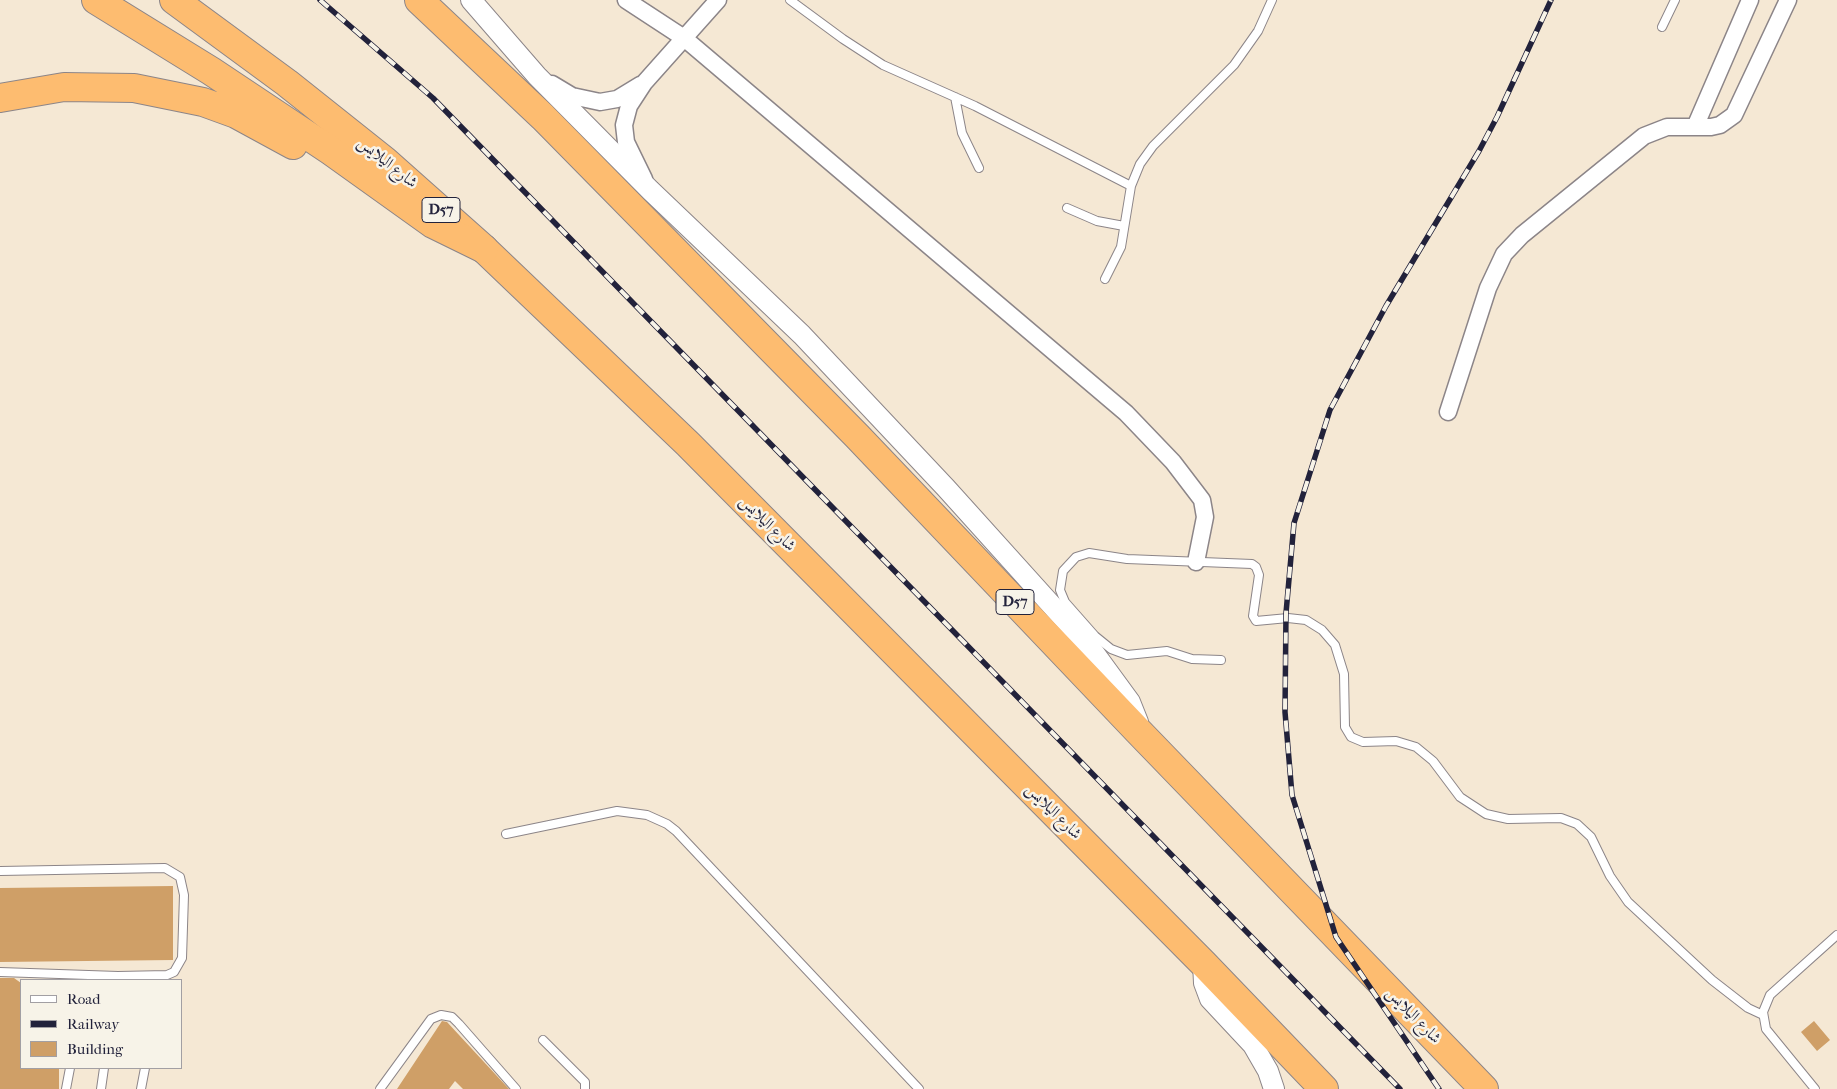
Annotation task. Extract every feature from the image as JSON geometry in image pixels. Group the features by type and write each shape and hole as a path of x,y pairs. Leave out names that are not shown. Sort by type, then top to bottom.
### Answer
{"highway":[{"path":"96,0 211,71 331,151 433,224 484,249"},
{"name":"شارع اليلايس","path":"174,0 287,83 370,149 433,202 484,249 688,444 1203,963 1324,1089"},
{"name":"شارع اليلايس","path":"419,0 543,117 843,422 1484,1089"},
{"path":"0,98 64,87 134,88 203,102 236,114 295,146 331,151"}],"street":[{"path":"471,0 538,76 650,190 802,335 1036,586 1092,650 1130,702 1138,722 1138,731"},
{"path":"626,0 684,38 1108,396 1144,430 1173,462 1202,500 1206,517 1196,562"},
{"path":"650,190 629,150 624,133 629,106 644,83 718,0"},
{"path":"1695,127 1750,0"},
{"path":"1448,412 1488,288 1498,264 1512,244 1644,136 1668,127 1720,125 1738,109 1788,0"},
{"path":"538,76 572,96 600,102 617,99 644,83"},
{"path":"1203,963 1204,982 1210,999 1253,1044 1268,1071 1274,1089"}],"lane":[{"path":"790,0 870,57 905,76 955,97 1130,186"},
{"path":"1105,279 1117,258 1130,186 1140,164 1153,146 1234,65 1247,49 1258,31 1272,0"},
{"path":"1662,27 1675,0"},
{"path":"955,97 962,132 979,168"},
{"path":"1067,208 1097,221 1124,226"},
{"path":"1221,660 1192,659 1167,652 1137,656 1118,653 1095,636 1065,602 1060,590 1062,571 1071,560 1082,554 1098,554 1135,560 1252,564 1258,570 1253,616 1256,621 1288,618 1306,620 1329,637 1342,664 1345,727 1351,737 1363,742 1396,741 1416,747 1433,760 1460,797 1486,814 1508,819 1561,818 1577,824 1591,837 1610,876 1628,902 1712,980 1748,1008 1763,1015"},
{"path":"506,834 617,811 647,815 667,824 676,831 919,1089"},
{"path":"0,871 156,867 173,871 184,886 184,951 180,966 174,972 159,978 83,978 0,972"},
{"path":"1815,1089 1766,1029 1763,1015 1765,1003 1770,995 1837,935"},
{"path":"380,1089 431,1019 441,1015 452,1017 516,1089"},
{"path":"542,1040 585,1082 585,1089"},
{"path":"66,1089 70,1069"},
{"path":"101,1089 104,1069"},
{"path":"141,1089 144,1069"}],"building":[{"path":"173,886 173,960 0,962 0,888"},
{"path":"0,978 14,978 20,982 20,1069 59,1069 59,1089 0,1089"},
{"path":"442,1021 447,1022 509,1089 463,1089 455,1081 449,1089 397,1089"},
{"path":"1814,1021 1830,1040 1817,1051 1801,1032"}],"railway":[{"path":"320,0 433,98 1400,1089"},
{"path":"1439,1089 1336,937 1292,795 1285,712 1286,613 1294,523 1330,410 1386,306 1479,151 1497,117 1551,0"}]}
